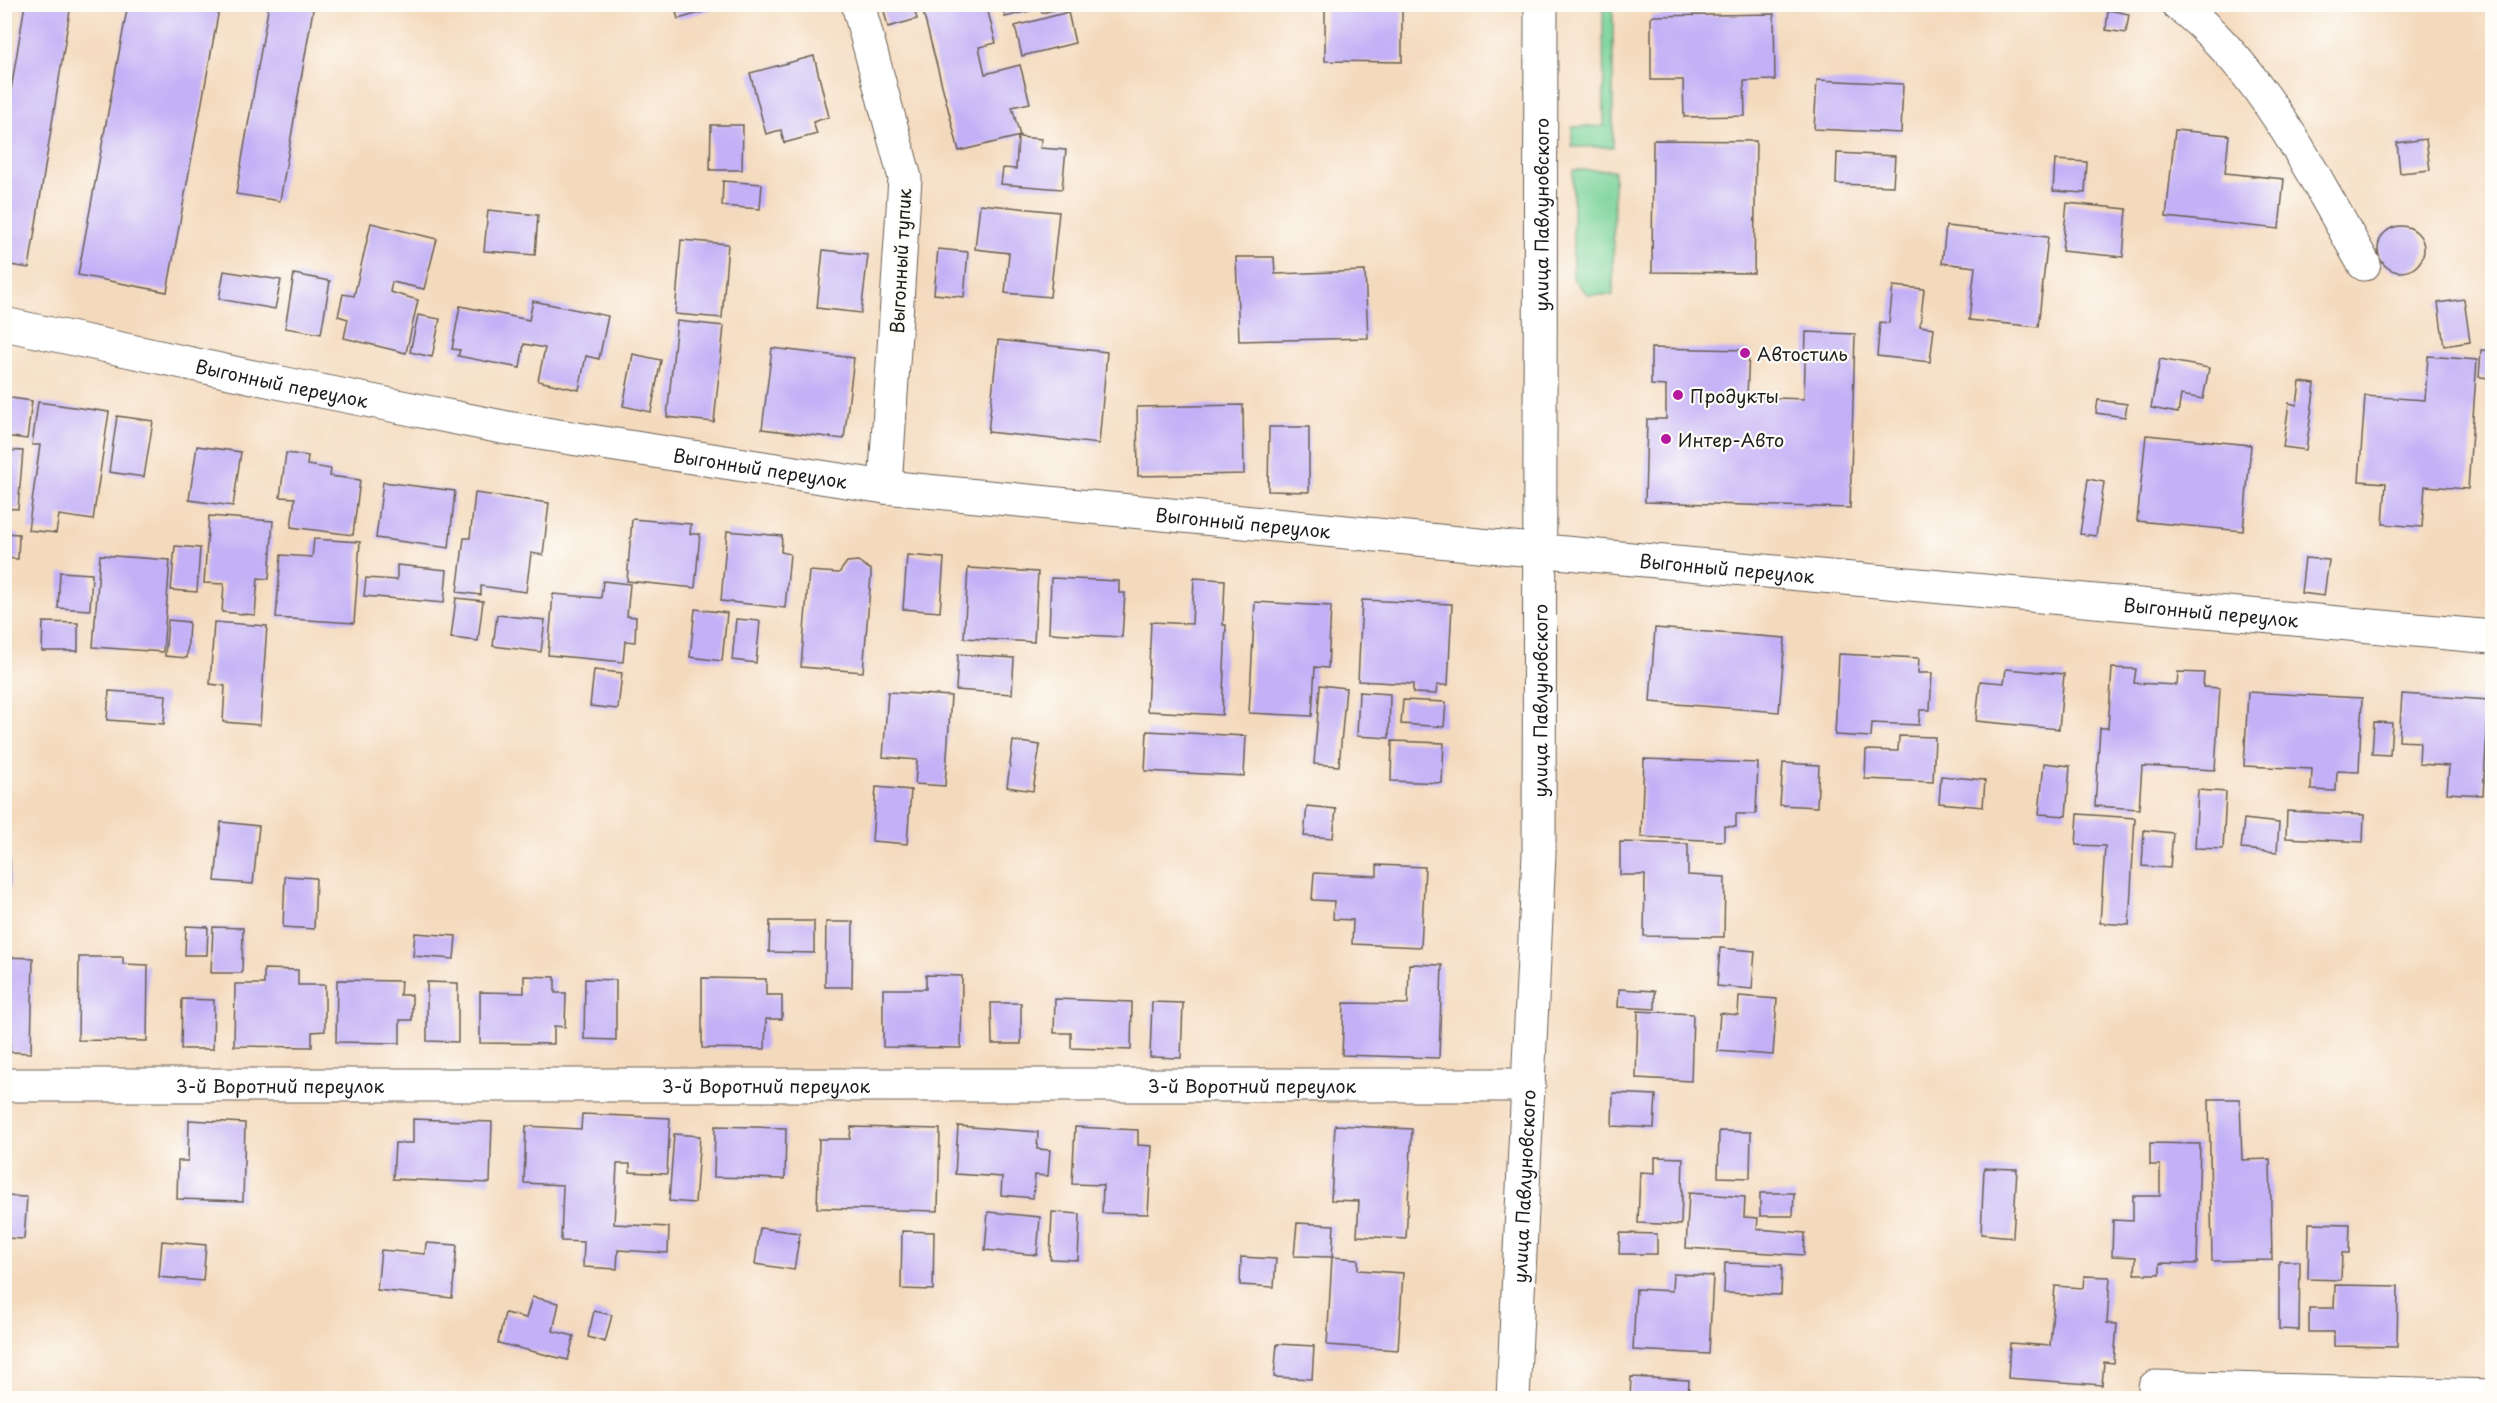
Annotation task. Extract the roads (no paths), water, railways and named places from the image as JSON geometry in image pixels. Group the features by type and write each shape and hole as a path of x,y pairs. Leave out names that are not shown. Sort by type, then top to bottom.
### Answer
{"street":[{"name":"Выгонный тупик","path":"858,4 905,178 885,487"},
{"name":"улица Павлуновского","path":"1513,1398 1539,854 1541,4"},
{"path":"2178,4 2198,20 2240,63 2288,132 2364,264"},
{"name":"Выгонный переулок","path":"4,324 269,381 507,428 885,487 2493,637"},
{"name":"3-й Воротний переулок","path":"4,1084 1529,1085"},
{"path":"2155,1387 2493,1396"}],"place":[{"name":"Автостиль","path":"1745,353"},
{"name":"Продукты","path":"1678,395"},
{"name":"Интер-Авто","path":"1666,439"}]}
